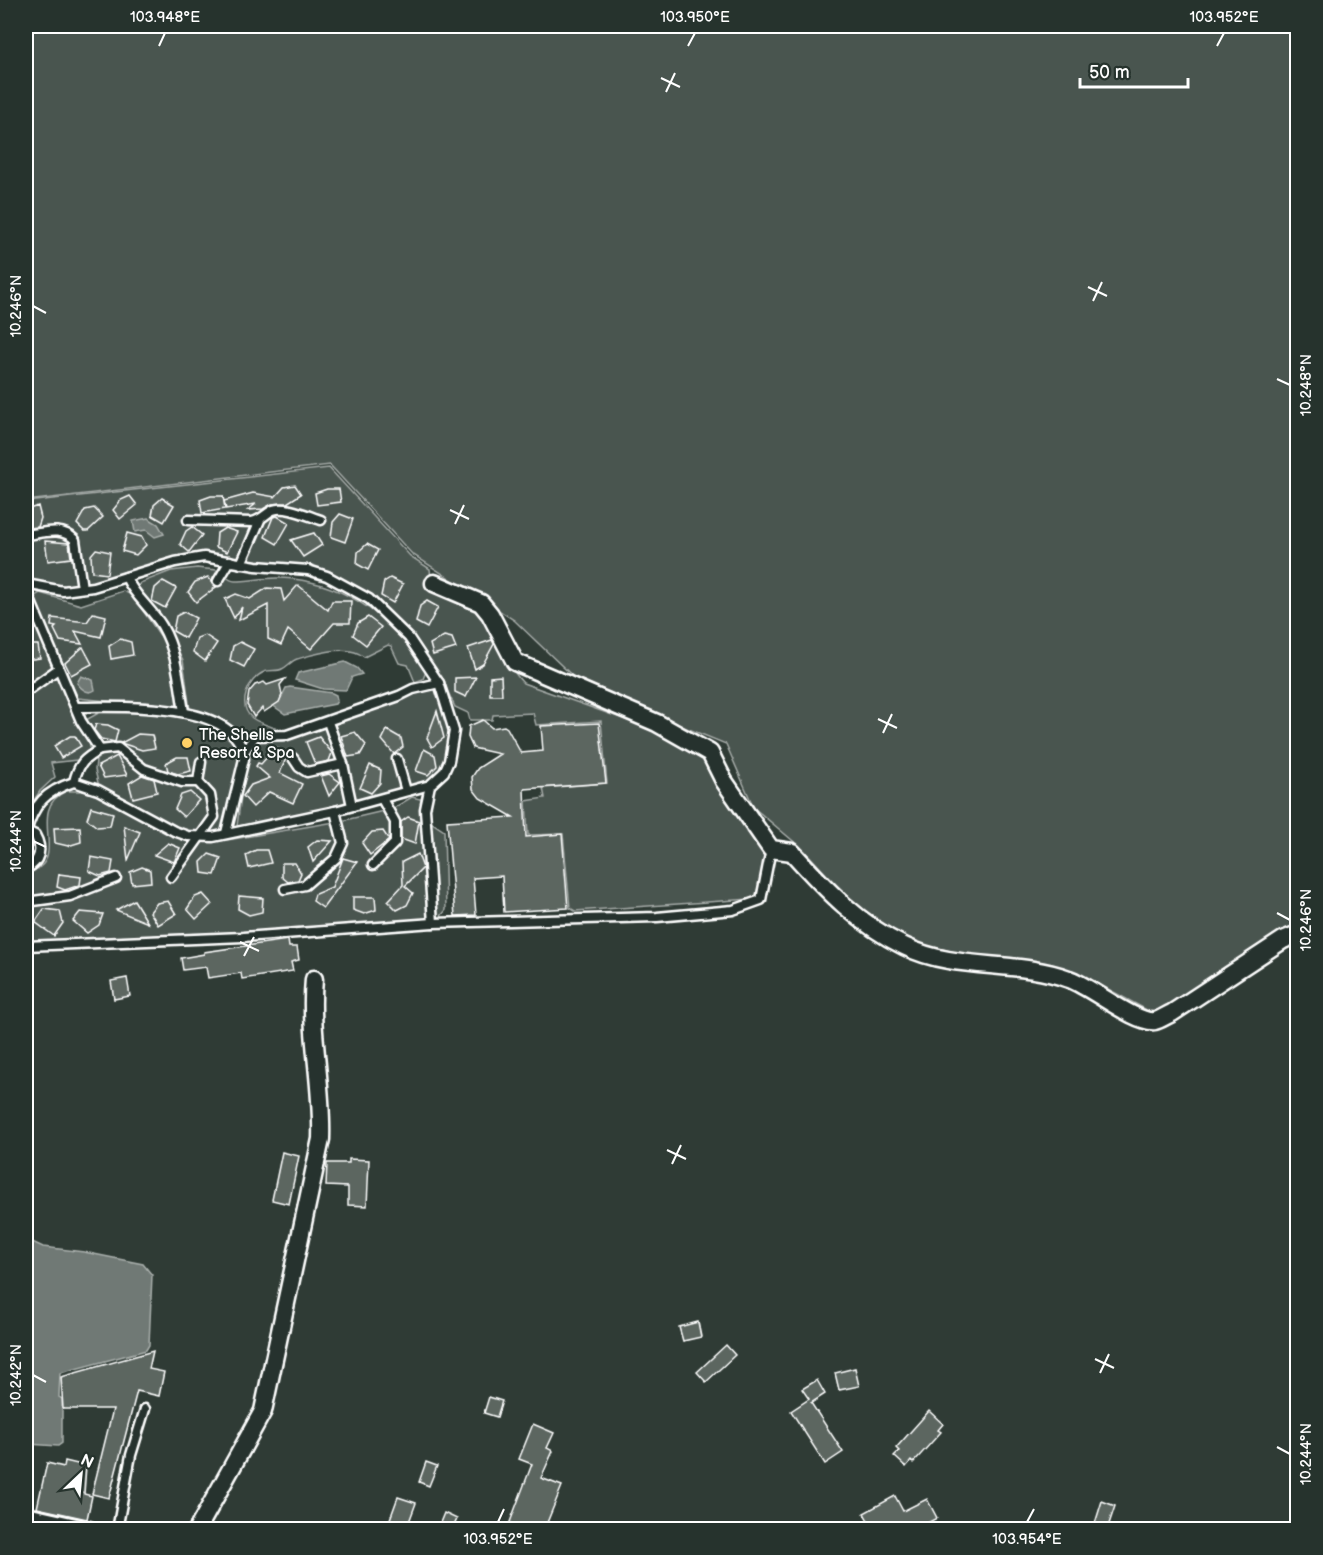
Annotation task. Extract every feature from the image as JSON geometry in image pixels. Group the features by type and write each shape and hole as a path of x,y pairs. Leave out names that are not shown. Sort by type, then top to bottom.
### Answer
{"street":[{"path":"434,583 481,603 490,614 515,662 657,723 710,753 724,781 771,849 792,852 818,881 870,927 905,947 938,958 1046,972 1071,980 1141,1018 1155,1021 1172,1013 1283,940 1298,934"},
{"path":"197,1530 263,1411 266,1400 321,1139 322,1115 312,1005 314,979"},
{"path":"26,1516 89,1530"}],"lane":[{"path":"241,564 260,520 275,509 285,509 321,520"},
{"path":"188,520 260,520"},
{"path":"26,535 58,531 70,535 75,540 82,588"},
{"path":"26,584 63,591 82,588 175,562 204,557 241,564 308,570 348,585 390,617 409,638 439,683 454,731 449,761 444,772 430,785 335,811 243,832 201,838 174,831 98,790 74,782 44,795 30,819 26,832 35,835 40,848 36,861 26,869"},
{"path":"218,581 230,561"},
{"path":"126,576 130,587 161,625 174,652 184,712"},
{"path":"26,590 81,721 100,750"},
{"path":"30,689 58,669"},
{"path":"226,833 244,752 255,736 287,735 413,689 439,683"},
{"path":"76,707 147,707 184,712 217,723 231,734 244,752"},
{"path":"328,722 343,764 352,806"},
{"path":"74,782 77,768 84,759 100,750 118,748 144,769 182,782 198,782 210,795 214,817 201,838 183,856 171,876"},
{"path":"293,758 299,767 307,772 343,764"},
{"path":"397,759 406,791"},
{"path":"198,782 201,762"},
{"path":"430,785 425,809 433,923"},
{"path":"373,866 395,843 395,822 382,799"},
{"path":"285,889 305,885 336,858 343,843 335,811"},
{"path":"26,946 243,937 433,923 657,917 733,910 761,900 771,849"},
{"path":"26,902 70,896 116,878"},
{"path":"117,1530 131,1455 145,1409"}],"shaded area":[{"path":"26,26 1297,26 1297,927 1154,1014 1077,972 964,954 907,941 852,902 805,851 754,808 726,744 583,686 514,620 412,554 330,465 26,501"},
{"path":"329,468 410,556 430,569 432,587 464,598 479,607 492,625 516,675 523,683 685,741 708,754 768,850 756,895 751,899 575,911 570,908 563,834 528,835 526,801 545,798 543,788 607,783 601,721 536,725 533,713 493,715 492,720 470,720 468,713 455,707 440,675 408,632 328,575 202,555 63,590 26,583 26,502"},
{"path":"148,518 158,524 164,534 155,537 146,530 135,532 133,521"},
{"path":"197,568 216,570 235,581 275,578 304,581 325,586 346,595 365,606 398,634 427,669 423,679 415,682 408,665 399,663 391,646 388,645 364,657 350,651 332,651 297,659 280,670 264,672 258,675 249,686 245,700 248,713 255,720 278,729 278,733 238,732 190,710 183,660 165,625 137,588 140,583 171,571"},
{"path":"123,591 132,595 173,654 179,699 175,708 78,698 33,597 40,593 81,605"},
{"path":"26,600 90,741 90,749 77,760 51,763 55,777 40,791 26,812"},
{"path":"345,662 357,668 362,674 352,677 346,690 323,689 295,680 298,673"},
{"path":"81,676 93,680 95,690 87,692 77,683"},
{"path":"432,687 438,690 450,731 444,766 429,784 381,798 238,829 247,753 254,740 282,741"},
{"path":"286,688 332,693 336,695 337,701 335,704 285,714 272,705 279,702"},
{"path":"125,710 189,718 219,729 231,738 240,751 224,831 200,836 174,830 99,787 95,770 96,760 104,753 86,724 86,720 102,711"},
{"path":"66,791 89,791 179,837 215,842 341,821 392,809 412,797 424,800 428,820 444,831 446,910 436,922 243,936 31,943 29,927 26,925 26,873 40,867 46,858 48,811 54,800"},
{"path":"26,1239 43,1247 84,1252 143,1264 152,1275 149,1345 146,1350 60,1373 62,1443 58,1446 28,1444 26,1439"}],"building":[{"path":"295,485 301,494 287,503 272,504 263,509 248,510 256,504 226,509 224,501 253,493 275,497 284,487"},
{"path":"327,489 339,489 341,502 317,505 315,493"},
{"path":"130,496 137,505 120,519 113,510 121,500"},
{"path":"211,496 223,496 225,509 202,513 200,500"},
{"path":"162,498 174,505 164,522 152,515 154,505"},
{"path":"38,506 41,518 38,527 29,528 26,521 26,510"},
{"path":"94,508 103,517 88,531 84,531 77,524 85,510"},
{"path":"340,514 353,519 345,542 331,537 333,522"},
{"path":"277,516 289,523 277,544 265,537 273,517"},
{"path":"192,527 202,535 189,552 180,544 186,531"},
{"path":"225,528 237,532 227,552 216,547 217,533"},
{"path":"127,533 142,537 146,545 136,555 122,551"},
{"path":"314,533 322,545 303,557 291,540"},
{"path":"45,541 69,543 71,558 48,561"},
{"path":"367,544 378,550 368,570 357,564 358,552"},
{"path":"96,549 110,552 107,574 92,572 91,555"},
{"path":"208,577 216,587 196,602 188,592 195,582"},
{"path":"390,578 403,584 393,603 381,596 384,582"},
{"path":"163,581 176,588 165,608 152,601 155,588"},
{"path":"298,585 328,610 332,601 351,601 350,623 334,623 311,649 288,630 281,645 268,639 268,605 239,620 242,607 234,618 225,599 236,594 250,599 267,588 281,589 284,601"},
{"path":"427,601 438,607 427,628 416,622 420,606"},
{"path":"184,612 196,618 185,638 173,631 176,616"},
{"path":"93,613 106,616 101,637 75,631 82,644 60,641 54,629 56,627 51,626 52,618 87,622"},
{"path":"368,617 381,627 366,645 353,635 358,623"},
{"path":"205,635 217,643 205,661 193,652 197,638"},
{"path":"444,636 452,638 456,648 433,655 430,644"},
{"path":"120,639 131,642 133,655 111,659 109,646"},
{"path":"492,640 494,644 483,664 475,669 468,648"},
{"path":"240,642 254,649 244,667 230,660 233,646"},
{"path":"26,645 38,645 40,658 26,660"},
{"path":"83,647 92,664 71,675 65,663"},
{"path":"501,676 502,695 490,695 490,677"},
{"path":"476,677 466,697 455,692 455,678"},
{"path":"285,679 280,685 282,695 279,702 264,712 262,708 254,717 247,705 249,692 255,685 264,682 267,685"},
{"path":"437,711 444,738 432,747 427,738"},
{"path":"483,720 492,728 504,726 507,728 521,753 543,751 541,726 599,723 606,783 524,789 526,837 562,834 568,908 504,912 502,876 473,878 476,915 455,916 447,821 513,817 480,798 473,789 472,777 478,768 500,754 473,748 468,737 469,726"},
{"path":"96,724 108,725 118,730 115,742 101,739 94,730"},
{"path":"387,730 401,738 403,747 394,754 382,740"},
{"path":"355,732 366,745 360,755 348,757 341,736"},
{"path":"138,734 152,735 155,748 142,750 121,743"},
{"path":"70,736 75,736 81,746 61,758 54,746"},
{"path":"319,737 332,753 329,761 315,764 306,742"},
{"path":"276,747 287,756 280,773 302,784 293,803 269,792 253,807 243,796 251,785 270,778 256,766 258,763 261,764"},
{"path":"424,749 435,755 437,766 428,775 416,771"},
{"path":"117,756 127,775 104,778 98,766"},
{"path":"177,757 188,757 191,771 178,774 168,771 166,763"},
{"path":"370,765 381,770 380,783 371,793 360,788"},
{"path":"329,774 340,782 329,796 321,776"},
{"path":"142,775 154,779 157,792 133,798 129,783"},
{"path":"190,792 199,800 184,817 175,809 181,795"},
{"path":"91,807 113,813 110,826 97,827 87,819"},
{"path":"408,817 419,821 415,844 401,839 401,822"},
{"path":"124,826 140,832 128,860"},
{"path":"80,827 81,842 68,846 55,843 54,828"},
{"path":"383,831 389,840 370,855 362,843 372,832"},
{"path":"317,840 332,841 313,862 308,847"},
{"path":"168,843 180,848 174,862 154,855"},
{"path":"256,850 267,850 271,863 249,868 246,855"},
{"path":"209,854 221,858 215,875 202,873 201,862"},
{"path":"418,854 423,868 405,886 413,893 407,905 397,910 388,901 403,885 402,862"},
{"path":"91,857 113,861 111,873 100,876 89,871"},
{"path":"343,858 357,862 323,908 313,901 315,894 332,887"},
{"path":"282,863 295,863 301,873 298,880 288,882 282,877"},
{"path":"142,867 150,870 151,882 132,884 130,872"},
{"path":"59,874 81,877 80,885 65,890 57,887"},
{"path":"203,894 212,904 196,919 187,909 195,897"},
{"path":"239,896 263,898 262,912 249,915 238,909"},
{"path":"353,897 375,897 376,910 364,914 353,910"},
{"path":"134,900 148,923 116,910"},
{"path":"168,901 176,914 158,925 150,912 157,903"},
{"path":"44,909 60,911 63,923 54,936 35,922"},
{"path":"80,912 103,914 99,925 87,933 73,921"},
{"path":"288,940 289,947 297,947 299,960 291,962 293,971 242,979 241,973 208,978 206,967 183,970 181,958 204,954 204,952"},
{"path":"127,978 130,996 114,999 111,981"},
{"path":"282,1152 299,1156 289,1204 272,1200"},
{"path":"349,1159 369,1160 367,1206 348,1205 348,1187 326,1186 327,1163 349,1163"},
{"path":"698,1322 701,1337 683,1341 679,1327"},
{"path":"726,1345 735,1355 706,1382 697,1372"},
{"path":"153,1351 149,1369 164,1372 159,1396 137,1391 109,1498 92,1494 113,1409 63,1409 61,1377"},
{"path":"855,1368 859,1386 839,1390 835,1373"},
{"path":"817,1380 825,1394 811,1403 843,1452 825,1464 791,1411 809,1399 802,1389"},
{"path":"489,1397 502,1401 497,1417 484,1413"},
{"path":"929,1411 943,1424 938,1430 941,1432 913,1463 911,1461 906,1467 894,1456 899,1451 896,1448"},
{"path":"533,1424 554,1433 547,1448 553,1451 541,1478 562,1486 544,1530 507,1530 532,1464 519,1459"},
{"path":"65,1461 86,1466 84,1494 92,1496 87,1519 37,1508 47,1463 64,1467"},
{"path":"426,1462 437,1466 429,1486 419,1482"},
{"path":"895,1496 903,1511 927,1499 937,1518 914,1530 886,1530 882,1522 872,1528 864,1513"},
{"path":"398,1497 416,1503 406,1530 386,1530"},
{"path":"1102,1501 1115,1506 1107,1530 1093,1530"},
{"path":"444,1513 457,1519 452,1530 437,1530"}],"place":[{"name":"The Shells Resort & Spa","path":"187,743"}]}
